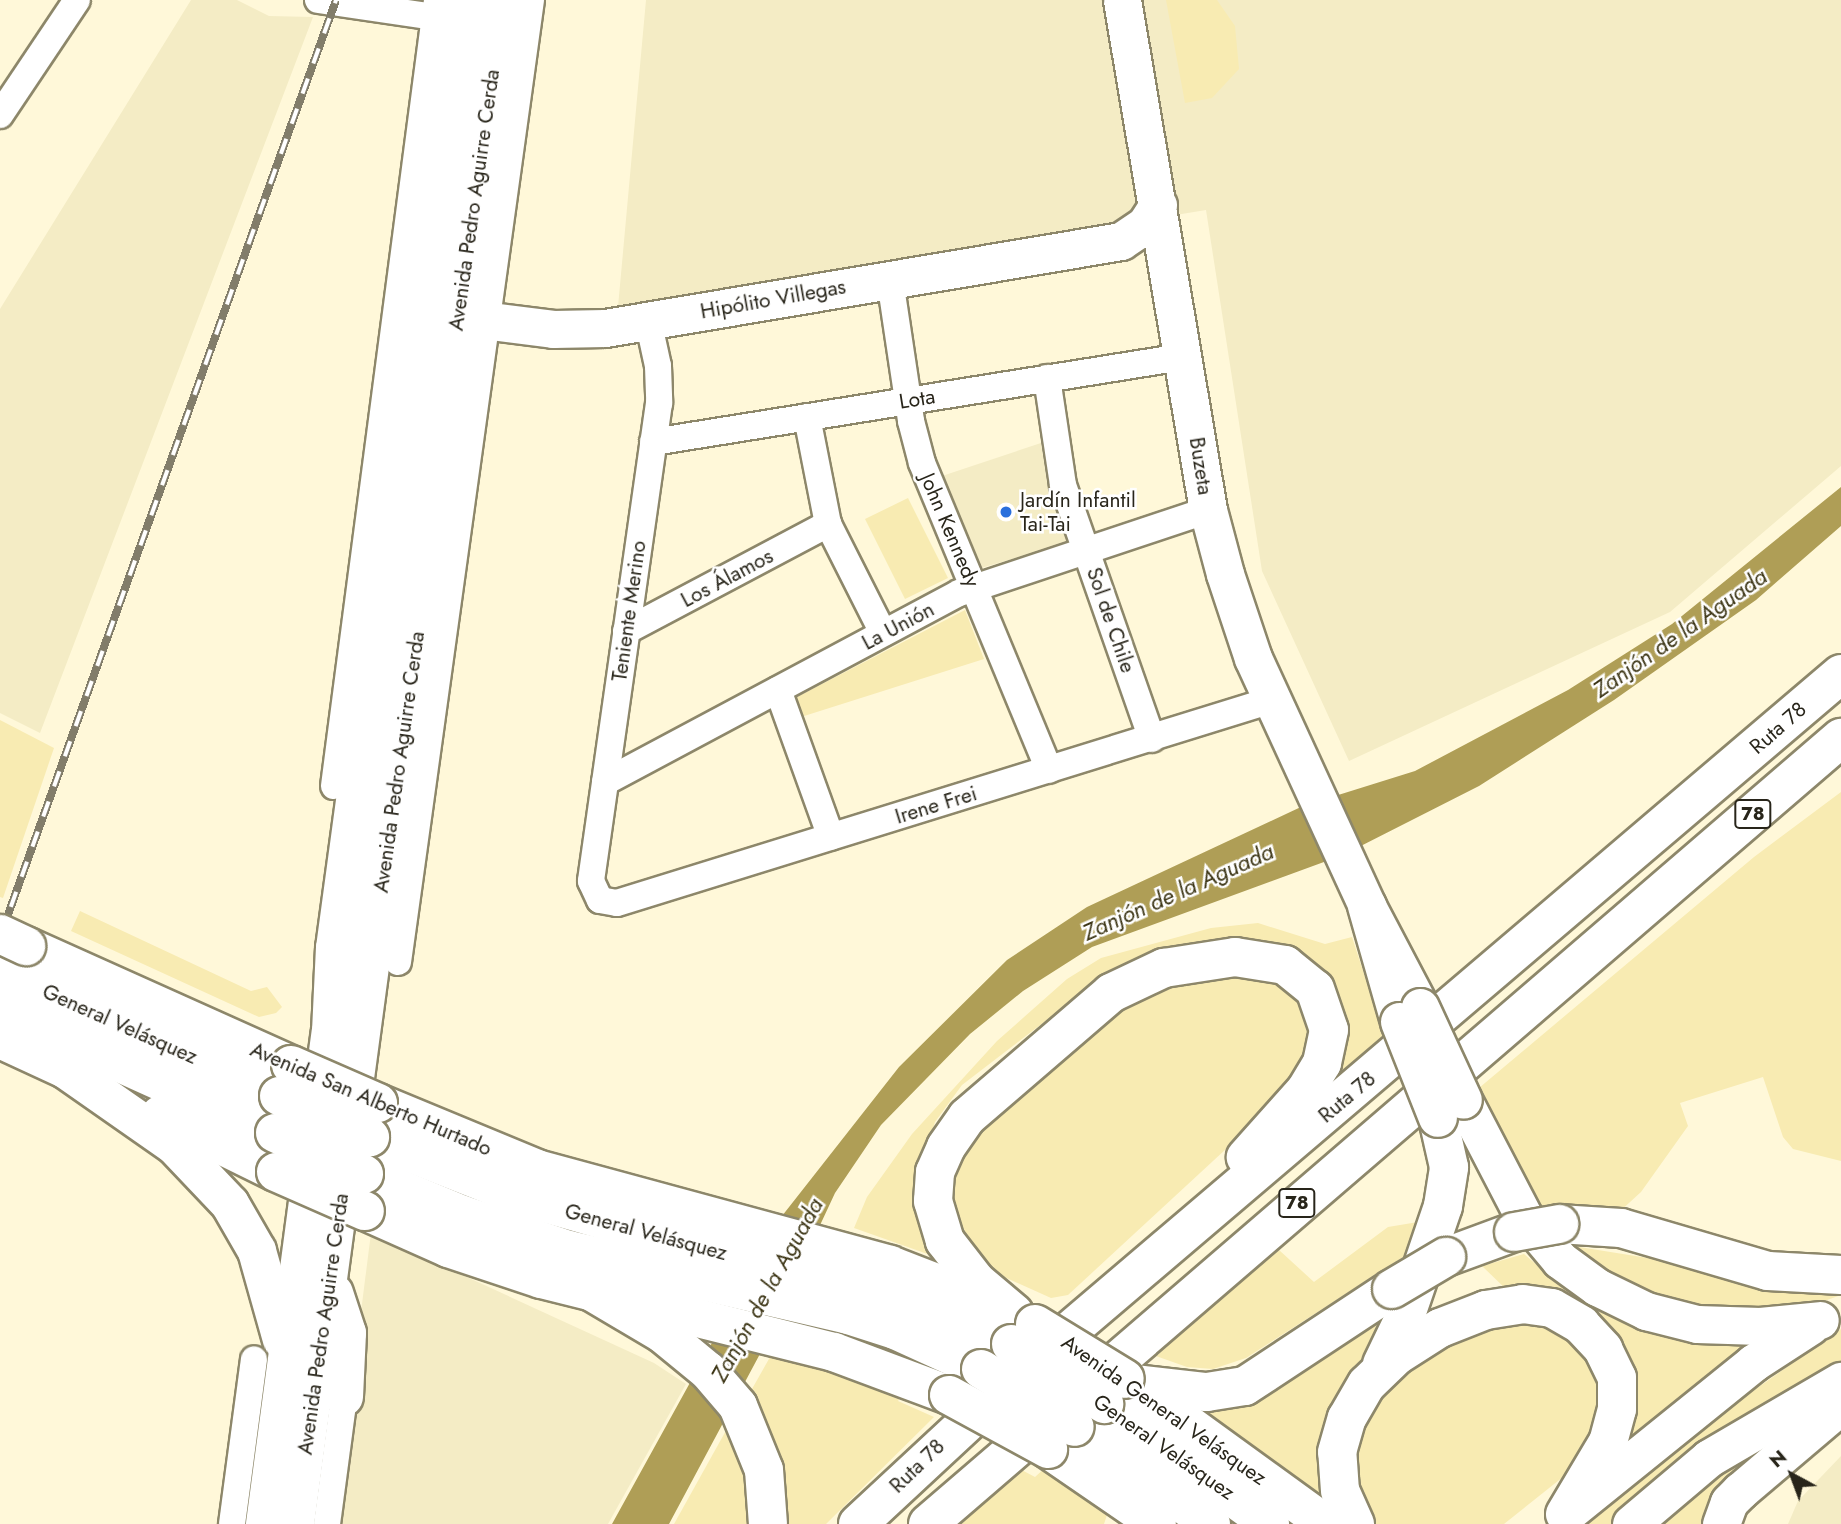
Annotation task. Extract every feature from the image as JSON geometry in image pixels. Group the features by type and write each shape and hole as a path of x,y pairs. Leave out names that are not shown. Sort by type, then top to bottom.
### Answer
{"main road":[{"name":"Avenida Pedro Aguirre Cerda","path":"295,1524 500,0"},
{"name":"Avenida Pedro Aguirre Cerda","path":"265,1524 271,1361 331,1032 335,948 349,842 457,316 445,6"},
{"name":"Ruta 78","path":"858,1524 987,1401 1196,1226 1841,674"},
{"name":"78","path":"928,1524 1132,1344 1839,740"},
{"path":"334,786 349,842"},
{"path":"1355,1524 1340,1491 1337,1452 1356,1401 1380,1369 1407,1312 1443,1206 1449,1167 1451,1109 1367,906"},
{"path":"1020,1327 963,1268 936,1216 935,1172 956,1131 982,1102 1125,985 1190,961 1235,957 1273,961 1305,978 1322,1002 1329,1030 1325,1052 1305,1091 1240,1164 1196,1226"},
{"path":"358,1067 398,962"},
{"name":"General Velásquez","path":"8,967 285,1080 374,1120 513,1194 736,1256 825,1276 916,1303 1020,1327 1211,1524"},
{"name":"General Velásquez","path":"8,967 275,1133 365,1193 542,1241 736,1256"},
{"path":"0,1039 276,1172 365,1193 448,1248 592,1292 641,1319 692,1357 738,1406 764,1470 768,1524"},
{"path":"65,1069 174,1145 230,1204 263,1267 271,1361"},
{"path":"1097,1409 1245,1386 1392,1289 1446,1257 1514,1232 1559,1224 1620,1228 1768,1271 1841,1275"},
{"name":"General Velásquez","path":"825,1276 895,1330 981,1369 1097,1409 1270,1524"},
{"path":"329,1281 347,1333 344,1397"},
{"name":"Avenida General Velásquez","path":"592,1292 870,1364 949,1395 1097,1409 1326,1524"},
{"path":"1380,1369 1440,1328 1486,1310 1539,1306 1581,1325 1611,1364 1617,1409 1599,1461 1560,1519"},
{"name":"Avenida General Velásquez","path":"1097,1409 1157,1524"}],"street":[{"path":"0,115 76,0"},
{"path":"318,0 445,6 334,786"},
{"name":"Avenida Pedro Aguirre Cerda","path":"398,962 457,316 531,0"},
{"name":"Buzeta","path":"1122,0 1208,510 1239,621 1272,700 1367,906"},
{"name":"Hipólito Villegas","path":"457,316 569,329 648,320 1121,241 1145,225 1158,205"},
{"path":"1121,241 1142,247 1169,270"},
{"name":"John Kennedy","path":"890,279 907,400 922,463 1049,770"},
{"name":"Teniente Merino","path":"600,900 591,881 660,385 648,320"},
{"name":"Lota","path":"653,442 1182,357"},
{"name":"Sol de Chile","path":"1046,378 1063,485 1152,739"},
{"path":"807,417 828,524 884,633"},
{"name":"La Unión","path":"605,782 974,586 1208,510"},
{"name":"Los Álamos","path":"626,631 828,524"},
{"path":"778,690 831,837"},
{"name":"Irene Frei","path":"600,900 617,903 1272,700"},
{"path":"1451,1109 1524,1217 1560,1260 1597,1287 1646,1311 1697,1324 1760,1326 1830,1314"},
{"path":"1560,1519 1752,1363 1830,1314"},
{"name":"Avenida Pedro Aguirre Cerda","path":"232,1524 271,1361"},
{"path":"1631,1524 1709,1458 1841,1381"},
{"name":"Avenida Pedro Aguirre Cerda","path":"327,1524 344,1397"},
{"path":"1721,1524 1729,1502 1740,1491 1841,1405"}],"shaded area":[{"path":"191,0 237,0 269,16 313,17 40,733 0,713 0,309"},
{"path":"646,0 1841,0 1841,466 1670,612 1349,761 1262,571 1206,210 618,307"},
{"path":"1166,0 1217,0 1235,26 1239,69 1212,98 1185,103"},
{"name":"Jardín Infantil Tai-Tai","path":"1041,443 1047,483 1070,542 981,568 974,561 939,477"},
{"path":"908,498 948,578 905,599 865,519"},
{"path":"965,610 984,659 801,717 793,699"},
{"path":"0,720 54,748 3,898 0,897"},
{"path":"1841,792 1841,1161 1793,1149 1783,1137 1763,1077 1680,1103 1688,1126 1641,1192 1618,1213 1539,1212 1479,1088 1754,857"},
{"path":"80,911 251,991 267,987 282,1007 276,1013 259,1017 71,931"},
{"path":"1258,923 1325,944 1352,937 1384,1035 1314,1100 1316,970 1099,980 962,1085 935,1122 916,1187 919,1225 936,1257 854,1228 867,1197 912,1134 997,1041 1067,979 1101,958 1211,928"},
{"path":"1260,971 1301,994 1316,1027 1292,1088 1068,1295 1051,1298 982,1267 963,1244 950,1195 952,1155 1139,992"},
{"path":"1424,1221 1419,1247 1246,1358 1213,1369 1187,1367 1153,1355 1279,1250 1314,1282 1388,1227"},
{"path":"371,1233 654,1363 686,1384 608,1524 334,1524"},
{"path":"1573,1246 1841,1289 1841,1295 1805,1308 1702,1311 1625,1285"},
{"path":"1524,1254 1571,1294 1557,1290 1509,1292 1482,1266"},
{"path":"1394,1297 1361,1369 1349,1524 1188,1402"},
{"path":"1596,1307 1699,1341 1751,1342 1624,1445 1613,1334"},
{"path":"1528,1320 1570,1334 1611,1396 1573,1469 1504,1524 1373,1524 1350,1478 1360,1429 1385,1390 1425,1358 1474,1331"},
{"path":"1841,1329 1841,1373 1614,1524 1584,1524 1699,1429"},
{"path":"774,1350 905,1391 898,1401 934,1417 826,1524 780,1524 748,1396"},
{"path":"1833,1404 1710,1524 1656,1524 1708,1481"},
{"path":"733,1418 757,1524 674,1524"},
{"path":"1841,1456 1841,1524 1788,1524 1798,1501"},
{"path":"1047,1466 1108,1512 1104,1524 951,1524 1018,1468 1035,1477"}],"water":[{"name":"Zanjón de la Aguada","path":"1841,487 1841,526 1756,600 1614,700 1479,786 1343,855 1092,947 1023,991 970,1034 881,1125 835,1193 761,1352 669,1524 612,1524 782,1216 899,1067 1007,960 1087,907 1303,806 1415,771 1568,690 1672,624"}],"railway":[{"path":"0,937 336,0"}],"place":[{"name":"Jardín Infantil Tai-Tai","path":"1006,512"}]}
